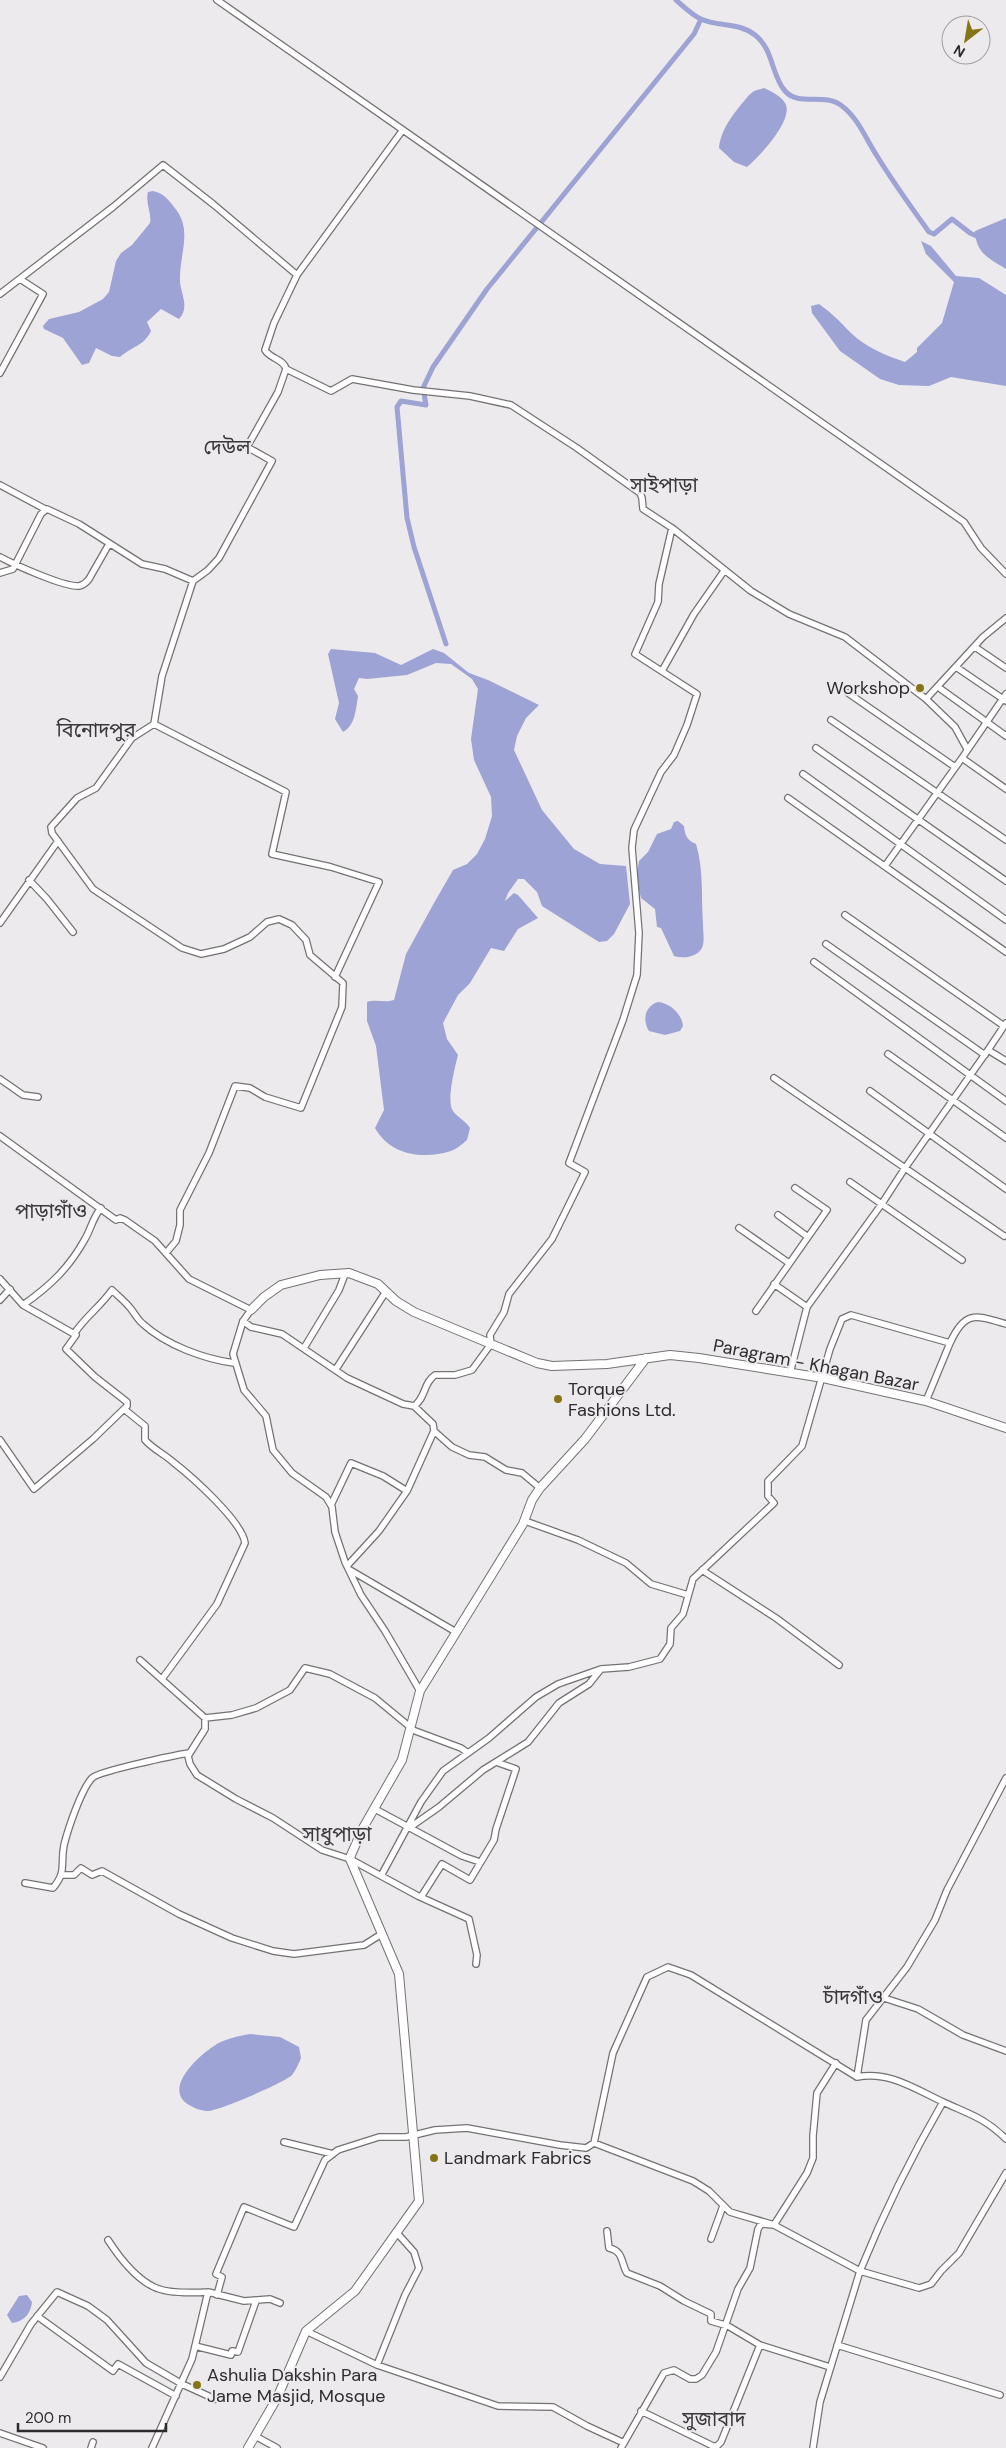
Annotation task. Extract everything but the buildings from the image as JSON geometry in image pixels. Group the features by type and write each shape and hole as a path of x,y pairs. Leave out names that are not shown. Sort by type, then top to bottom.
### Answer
{"street":[{"path":"217,0 402,131 622,281 964,522 981,548 1006,574"},
{"path":"166,1253 176,1241 180,1225 180,1210 209,1153 235,1086 250,1088 265,1097 301,1108 342,1007 343,983 310,955 306,940 292,925 279,919 267,922 250,937 224,949 201,954 182,948 93,888 52,833 51,826 77,798 96,788 132,738 154,724 162,676 193,581 208,570 219,558 272,461 247,447 278,392 286,369 284,363 271,357 265,350 274,323 297,275 402,131"},
{"path":"0,294 163,165 213,204 297,275"},
{"path":"0,373 43,294 20,279"},
{"path":"286,369 331,391 352,379 413,390 494,400 511,405 640,494 643,509 672,528 751,591 789,614 845,637 926,699 955,727 967,750"},
{"path":"0,485 45,509 79,524 142,564 165,570 193,581"},
{"path":"0,573 13,569 45,509"},
{"path":"414,1406 420,1402 429,1379 440,1373 455,1375 472,1370 491,1344 490,1335 504,1312 509,1294 552,1239 585,1172 569,1163 620,1029 637,975 639,933 632,848 634,830 661,772 674,755 687,725 697,694 635,654 658,602 659,584 672,528"},
{"path":"0,557 36,575 46,576 78,586 84,584 89,579 109,544"},
{"path":"662,670 694,614 724,571"},
{"path":"926,699 975,647 1006,618"},
{"path":"975,647 1006,668"},
{"path":"885,866 986,722 1005,698 956,667"},
{"path":"938,687 1006,736"},
{"path":"848,693 955,767"},
{"path":"831,720 1006,840"},
{"path":"154,724 286,792 272,854 331,867 379,882 335,977"},
{"path":"816,748 1006,881"},
{"path":"962,758 1006,789"},
{"path":"803,774 1006,920"},
{"path":"788,798 1006,952"},
{"path":"0,923 58,841"},
{"path":"29,880 47,899 72,932"},
{"path":"790,1373 807,1307 881,1205 904,1168 1005,1024 845,914"},
{"path":"826,944 986,1052 1006,1061"},
{"path":"814,962 1006,1101"},
{"path":"888,1054 1006,1138"},
{"path":"774,1078 1004,1236"},
{"path":"0,1079 23,1095 38,1098"},
{"path":"870,1091 1006,1189"},
{"path":"0,1136 116,1220 120,1218 146,1234 189,1279 251,1310 243,1321 233,1354 234,1363 244,1390 266,1416 273,1450 292,1473 326,1497 331,1505 335,1532 348,1568 361,1595 385,1631 420,1691"},
{"path":"850,1182 962,1260"},
{"path":"756,1311 827,1210 795,1188"},
{"path":"23,1305 64,1272 84,1241 94,1222 95,1214 100,1208"},
{"path":"778,1215 808,1237"},
{"path":"740,1228 790,1263"},
{"path":"304,1348 339,1290 345,1274"},
{"name":"Paragram - Khagan Bazar","path":"251,1310 264,1297 281,1286 298,1279 320,1275 345,1274 371,1280 378,1284 385,1293 414,1312 530,1361 552,1366 607,1364 670,1355 823,1378 926,1401 1006,1428"},
{"path":"0,1279 23,1305 74,1334"},
{"path":"774,1284 807,1307"},
{"path":"0,1300 10,1289"},
{"path":"0,1440 34,1489 127,1406 127,1402 95,1377 66,1349 76,1335 74,1334 82,1321 96,1310 112,1290 130,1307 142,1324 160,1336 193,1354 216,1361 234,1363"},
{"path":"336,1369 385,1293"},
{"path":"381,1876 409,1828 421,1802 443,1771 490,1738 536,1697 558,1684 601,1669 629,1667 660,1659 670,1644 671,1628 683,1614 693,1579 774,1503 768,1496 768,1481 802,1446 839,1324 851,1315 950,1343"},
{"path":"926,1401 958,1325 973,1318 982,1317 1006,1324"},
{"path":"243,1321 251,1327 282,1334 357,1383 403,1404 414,1406 433,1424 434,1431 407,1491 379,1531 348,1568"},
{"path":"248,2448 277,2398 306,2331 355,2291 383,2249 397,2233 419,2201 399,1974 380,1935 350,1859 362,1828 375,1809 402,1760 420,1691 525,1521 532,1500 540,1488 585,1439 646,1358"},
{"path":"124,1409 145,1426 145,1440 151,1447 175,1463 202,1487 234,1521 241,1530 245,1543 217,1604 162,1679"},
{"path":"434,1431 452,1447 469,1455 485,1457 506,1470 522,1473 540,1488"},
{"path":"331,1505 351,1463 383,1476 407,1491"},
{"path":"525,1521 578,1540 626,1563 652,1584 688,1595"},
{"path":"348,1568 456,1632"},
{"path":"702,1570 776,1618 839,1665"},
{"path":"140,1660 205,1718 205,1730 189,1752 188,1759 197,1775 267,1815 322,1850 350,1859 420,1897 468,1919 477,1955 476,1964"},
{"path":"205,1718 232,1715 256,1708 290,1690 306,1668 330,1674 375,1698 410,1728 468,1753"},
{"path":"409,1828 439,1808 473,1778 528,1742 559,1703 589,1684 601,1669"},
{"path":"25,1883 52,1888 62,1875 64,1845 85,1789 94,1776 189,1752"},
{"path":"420,1897 442,1864 470,1880 494,1840 516,1769 496,1762"},
{"path":"857,2078 866,2020 881,1997 907,1967 935,1920 963,1859 1006,1778"},
{"path":"375,1809 462,1856 480,1862"},
{"path":"62,1875 74,1876 81,1868 92,1875 102,1871 179,1914 232,1938 286,1954 364,1945 380,1935"},
{"path":"217,2295 222,2277 216,2274 244,2207 294,2227 325,2160 338,2150 379,2137 413,2136 435,2130 467,2128 560,2145 586,2148 594,2143 613,2053 647,1977 668,1967 691,1975 836,2063 857,2078"},
{"path":"881,1997 918,2009 963,2034 1006,2051"},
{"path":"774,2225 807,2173 813,2158 812,2136 817,2093 836,2063"},
{"path":"857,2078 864,2076 899,2080 942,2102 976,2115 1006,2138"},
{"path":"813,2448 820,2402 860,2271 892,2194 942,2102"},
{"path":"284,2142 333,2154"},
{"path":"594,2143 693,2181 709,2191 730,2212 774,2225 860,2271 919,2288 931,2284 959,2253 1006,2173"},
{"path":"711,2238 723,2206"},
{"path":"306,2331 378,2365 498,2406 553,2407 622,2446 664,2373 669,2371 679,2372 690,2379 702,2376 716,2352 723,2326 738,2289 750,2268 758,2229 761,2224 774,2225"},
{"path":"607,2231 609,2248 614,2249 622,2258 627,2273 660,2286 684,2301 711,2314 711,2322 732,2328 760,2345 830,2367"},
{"path":"378,2365 405,2295 419,2268 414,2252 397,2233"},
{"path":"108,2240 116,2253 140,2278 154,2288 208,2292 244,2301 270,2299 280,2303"},
{"path":"0,2376 10,2356 37,2316 57,2292 88,2306 107,2320 146,2363 214,2400"},
{"path":"152,2448 182,2384 195,2346 208,2292"},
{"path":"195,2346 231,2355 232,2351 238,2352 256,2301"},
{"path":"37,2316 113,2371 118,2364 176,2396"},
{"path":"837,2344 1000,2395"},
{"path":"641,2412 713,2446 719,2445 760,2345"},
{"path":"0,2433 43,2448"},
{"path":"255,2436 278,2448"}],"water":[{"path":"764,88 782,99 786,105 787,112 773,139 747,167 734,162 719,148 720,140 730,120 749,95 754,91"},
{"path":"148,192 160,193 167,199 180,215 183,224 184,241 180,278 184,304 182,314 179,319 161,309 147,322 151,331 141,343 120,357 112,356 96,348 89,363 82,365 63,338 44,329 43,326 49,319 79,312 103,299 109,292 116,261 121,253 132,245 150,223 147,196"},
{"path":"1006,218 1006,269 984,254 978,245 975,231"},
{"path":"921,241 931,246 956,276 979,278 1006,295 1006,386 951,377 929,386 899,385 880,379 840,351 812,313 811,306 819,304 863,343 905,362 917,352 917,348 942,323 954,282 926,254"},
{"path":"331,649 375,653 401,665 433,649 444,653 469,673 488,680 539,705 526,718 517,736 514,750 542,810 574,849 600,864 626,866 630,904 614,934 607,941 599,942 542,906 537,892 524,879 518,879 508,893 505,901 514,893 518,895 538,918 518,929 504,951 491,948 470,983 458,995 443,1023 447,1039 458,1055 452,1084 451,1107 470,1128 467,1140 453,1150 440,1154 419,1155 398,1150 381,1137 375,1128 384,1110 376,1046 367,1021 367,1002 394,1000 406,954 434,903 453,870 467,864 477,854 485,839 492,816 491,797 474,760 471,739 478,689 472,679 451,664 436,663 407,675 359,678 354,689 358,696 354,717 350,726 343,732 335,719 339,703 328,654"},
{"path":"678,821 684,826 690,841 696,844 701,874 703,945 700,951 686,957 674,956 661,928 657,927 655,909 641,898 637,873 639,861 648,852 657,834 671,829 674,822"},
{"path":"658,1002 667,1004 678,1013 683,1026 680,1031 665,1035 649,1031 645,1018 646,1014 650,1007"},
{"path":"250,2034 280,2037 299,2047 301,2058 292,2075 265,2089 214,2110 198,2109 183,2101 180,2093 180,2084 184,2075 199,2058 222,2041"},
{"path":"27,2295 32,2302 30,2310 23,2319 12,2323 7,2315 19,2296"}],"waterway":[{"path":"676,0 701,19 742,28 755,35 766,48 780,85 791,96 835,102 848,111 889,175 929,232 934,234 952,219 970,233 979,237"},
{"path":"446,644 414,547 407,518 397,407 401,401 426,405 423,388 433,367 487,289 694,34 701,19"}],"place":[{"name":"Workshop","path":"920,688"},
{"name":"Torque Fashions Ltd.","path":"558,1399"},
{"name":"Landmark Fabrics","path":"434,2158"},
{"name":"Ashulia Dakshin Para Jame Masjid, Mosque","path":"197,2385"}],"district":[{"name":"দেউল","path":"227,447"},
{"name":"সাইপাড়া","path":"664,485"},
{"name":"বিনোদপুর","path":"96,730"},
{"name":"পাড়াগাঁও","path":"51,1211"},
{"name":"সাধুপাড়া","path":"337,1834"},
{"name":"চাঁদগাঁও","path":"853,1997"},
{"name":"সুজাবাদ","path":"714,2419"}]}
